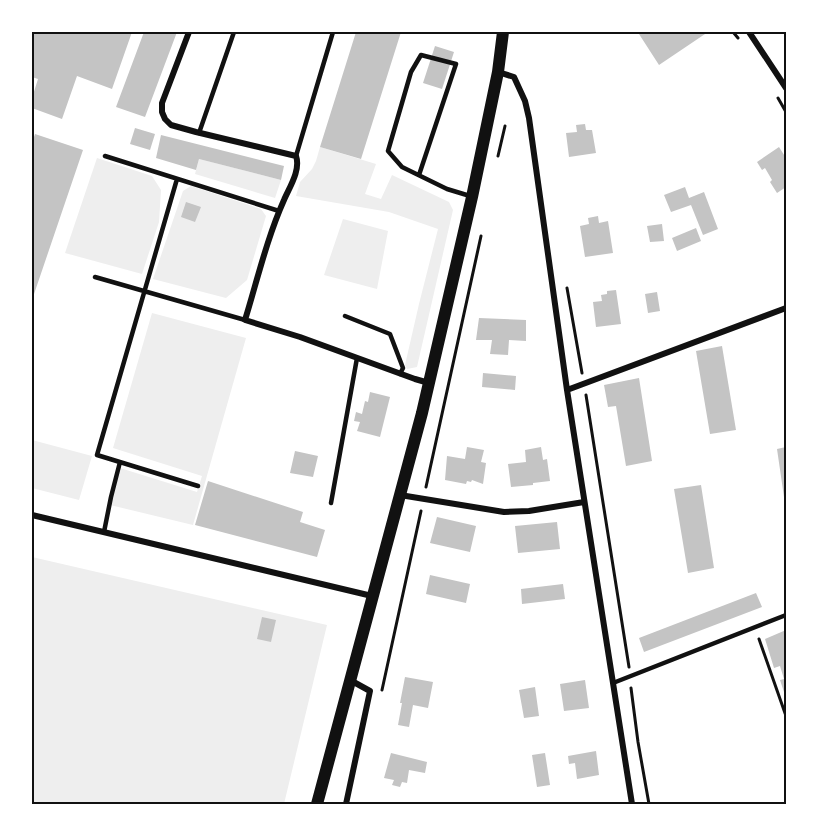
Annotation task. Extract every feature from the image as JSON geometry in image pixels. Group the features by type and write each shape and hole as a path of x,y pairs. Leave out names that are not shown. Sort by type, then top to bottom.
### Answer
{"main road":[{"path":"317,804 429,383 472,197 498,72 503,32"}],"street":[{"path":"189,32 162,103 165,119 171,125 199,133 296,156 298,162 279,211 245,320 429,383"},
{"path":"749,32 786,88"},
{"path":"498,72 514,77 525,101 584,502 632,804"},
{"path":"567,390 786,308"},
{"path":"400,495 504,512 529,511 584,502"},
{"path":"32,515 373,596"},
{"path":"346,804 370,691 350,680"}],"lane":[{"path":"199,133 234,32"},
{"path":"296,156 333,32"},
{"path":"419,175 456,64 421,55 411,72 387,151 402,167 447,189 472,197"},
{"path":"105,156 279,211"},
{"path":"177,179 97,455 198,486"},
{"path":"94,277 245,320"},
{"path":"345,316 390,334 403,368 400,374"},
{"path":"331,503 357,358"},
{"path":"104,532 120,462"},
{"path":"613,683 786,615"}],"path":[{"path":"498,158 505,126"},
{"path":"380,699 481,234"},
{"path":"566,283 599,471 648,804"},
{"path":"755,628 786,716"}],"shaded area":[{"path":"320,147 376,164 365,194 381,199 392,175 449,202 453,210 417,367 407,369 405,365 438,229 389,212 296,196 300,182 316,161"},
{"path":"97,158 152,176 161,190 159,222 142,274 65,253"},
{"path":"199,159 281,180 275,198 195,174"},
{"path":"191,186 261,209 266,216 247,280 226,298 153,279 183,191"},
{"path":"343,219 388,231 377,289 324,275"},
{"path":"152,313 246,338 193,525 110,505 120,468 197,492 202,476 113,448"},
{"path":"32,440 92,456 79,500 32,488"},
{"path":"32,557 327,625 284,804 32,804"}],"building":[{"path":"32,32 132,32 112,89 77,76 62,119 32,108 32,98 38,79 32,77"},
{"path":"144,32 177,32 145,117 116,107"},
{"path":"356,32 401,32 361,159 320,147"},
{"path":"643,32 708,32 659,65 639,34"},
{"path":"435,46 454,52 442,89 423,83"},
{"path":"585,124 586,130 592,130 596,153 569,157 566,133 577,132 576,125"},
{"path":"135,128 155,134 150,150 130,144"},
{"path":"35,134 83,150 32,300 32,143"},
{"path":"161,135 284,166 281,180 199,159 196,170 156,158"},
{"path":"779,147 786,158 786,187 777,193 765,168 762,170 757,162"},
{"path":"685,187 689,198 704,192 718,229 703,235 691,205 671,212 664,195"},
{"path":"186,202 201,207 195,222 181,217"},
{"path":"598,216 599,223 608,221 613,253 585,257 580,226 589,224 588,218"},
{"path":"662,224 664,241 650,242 647,226"},
{"path":"696,228 701,241 677,251 672,238"},
{"path":"616,290 621,324 596,327 593,302 602,301 601,295 607,294 607,291"},
{"path":"657,292 660,311 648,313 645,294"},
{"path":"479,318 526,320 526,341 509,340 508,355 490,354 492,340 476,340"},
{"path":"722,346 736,430 710,434 696,351"},
{"path":"483,373 516,376 515,390 482,387"},
{"path":"639,378 652,461 626,466 616,406 608,407 604,385"},
{"path":"370,392 390,397 380,437 357,431 360,422 354,421 356,412 362,414"},
{"path":"467,447 484,450 481,462 486,463 483,484 472,480 467,481 466,484 445,480 447,456 465,459"},
{"path":"541,447 543,460 547,459 550,481 511,487 508,464 526,462 525,450"},
{"path":"786,447 786,504 785,504 777,449"},
{"path":"295,451 318,456 313,477 290,473"},
{"path":"208,481 303,512 300,522 325,530 317,557 195,525"},
{"path":"701,485 714,568 688,573 674,489"},
{"path":"437,517 476,526 470,552 430,543"},
{"path":"557,522 560,549 518,553 515,526"},
{"path":"430,575 470,584 466,603 426,594"},
{"path":"563,584 565,599 522,604 521,589"},
{"path":"756,593 762,607 644,652 639,638"},
{"path":"262,617 276,620 271,642 257,639"},
{"path":"786,630 786,698 780,680 784,679 780,666 774,668 765,639"},
{"path":"405,677 433,682 428,708 413,705 409,727 398,725"},
{"path":"585,680 589,708 564,711 560,684"},
{"path":"535,687 539,716 524,718 519,690"},
{"path":"596,751 599,775 577,779 575,763 569,764 568,756"},
{"path":"391,753 427,762 425,773 409,770 407,783 402,782 400,787 392,785 394,780 384,778"},
{"path":"545,753 550,785 537,787 532,755"}]}
